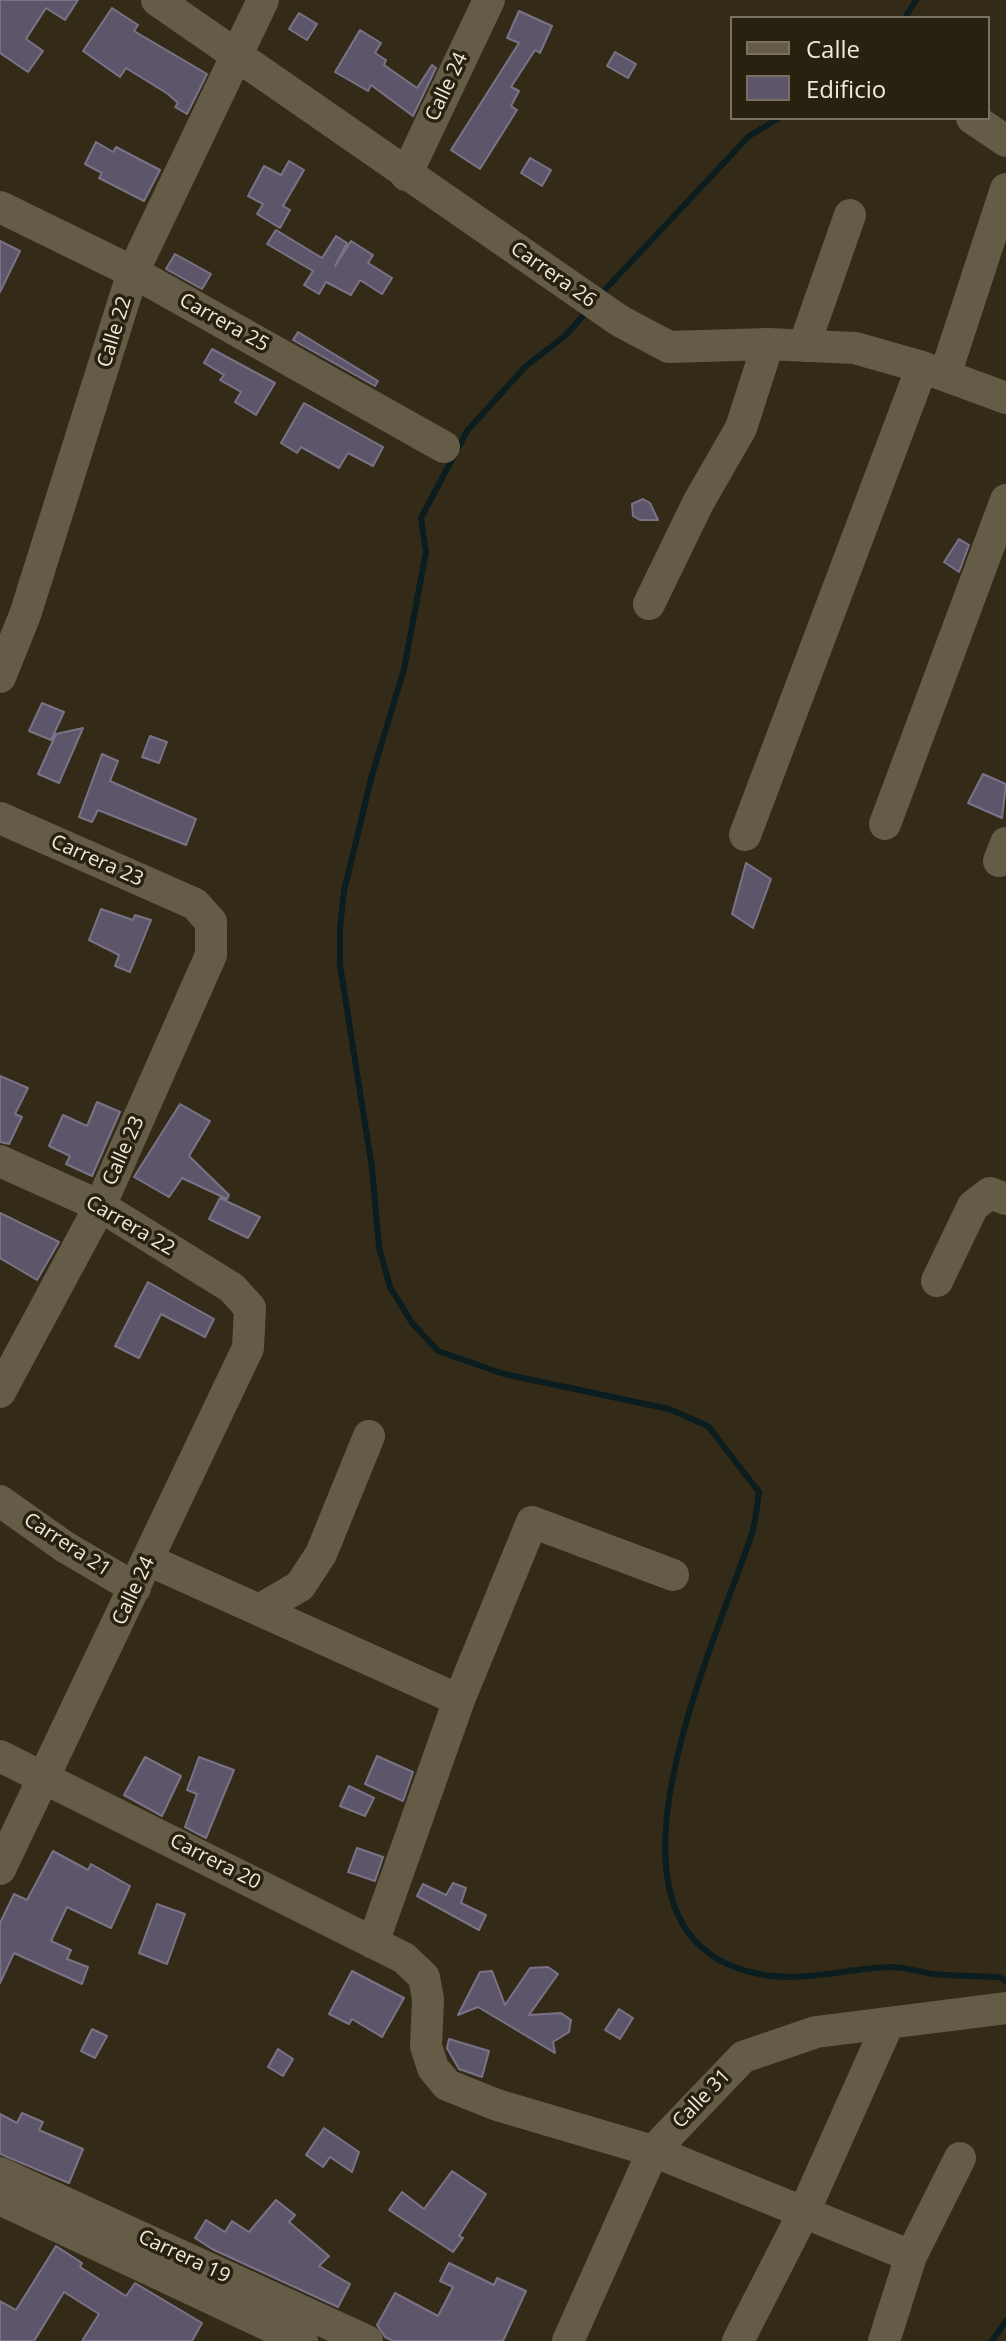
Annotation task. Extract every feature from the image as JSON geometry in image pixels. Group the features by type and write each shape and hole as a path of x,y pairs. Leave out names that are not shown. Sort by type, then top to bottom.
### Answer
{"street":[{"name":"Carrera 26","path":"157,0 620,321 669,347 768,344 855,348 934,371 1006,398"},
{"name":"Calle 22","path":"0,677 25,615 133,272 263,0"},
{"name":"Calle 24","path":"406,175 489,0"},
{"path":"975,120 1006,141"},
{"path":"745,835 1006,189"},
{"name":"Carrera 25","path":"0,207 133,272 444,447"},
{"path":"804,346 850,215"},
{"path":"649,604 698,503 741,428 768,344"},
{"path":"885,824 1006,500"},
{"name":"Carrera 23","path":"0,818 195,904"},
{"name":"Calle 23","path":"0,1392 100,1206 211,955 211,922 195,904"},
{"name":"Carrera 22","path":"0,1161 100,1206 232,1288 250,1308"},
{"path":"937,1281 973,1206 990,1193 1006,1199"},
{"name":"Calle 24","path":"0,1869 248,1348 250,1308"},
{"path":"261,1609 300,1586 321,1554 369,1436"},
{"name":"Carrera 21","path":"0,1501 65,1547 142,1574 261,1609 459,1700"},
{"path":"373,1943 459,1700 532,1522 673,1575"},
{"name":"Carrera 20","path":"0,1756 404,1958 424,1977 428,1999 426,2046 433,2068 447,2085 497,2105 653,2151"},
{"name":"Calle 31","path":"568,2341 653,2151 743,2057 816,2032 1006,2008"},
{"path":"738,2341 804,2212 888,2024"},
{"path":"653,2151 911,2256"},
{"path":"884,2341 911,2256 960,2158"},
{"name":"Carrera 19","path":"0,2173 367,2341"},
{"name":"Carrera 19","path":"0,2199 302,2341"}],"building":[{"path":"0,0 78,0 65,20 46,8 26,39 43,51 28,72 0,53"},
{"path":"112,8 138,25 134,31 207,74 187,114 175,107 178,103 168,94 126,68 120,77 83,51"},
{"path":"519,11 552,26 540,53 535,50 511,87 519,91 511,106 517,110 480,169 451,150 519,43 507,38"},
{"path":"299,13 317,24 307,40 289,29"},
{"path":"360,30 381,43 375,53 386,60 384,65 417,88 432,65 436,68 413,116 371,85 368,91 335,72"},
{"path":"615,52 636,64 628,78 607,66"},
{"path":"96,142 113,152 116,147 160,170 144,201 99,178 102,173 85,164"},
{"path":"530,158 551,170 542,186 521,173"},
{"path":"289,161 304,170 283,206 290,210 280,228 257,214 263,204 248,196 264,166 281,175"},
{"path":"276,230 322,258 336,236 347,243 335,266 351,241 373,255 368,263 392,278 382,294 360,280 351,295 326,282 319,294 304,285 313,271 267,244"},
{"path":"0,241 20,251 0,292"},
{"path":"175,254 211,274 202,289 166,269"},
{"path":"298,332 378,381 375,386 293,340"},
{"path":"212,349 275,383 256,415 235,402 241,392 220,380 224,375 204,363"},
{"path":"304,403 383,447 373,466 348,453 339,468 301,447 297,453 281,443"},
{"path":"643,499 650,503 658,520 640,520 633,516 632,504"},
{"path":"959,539 969,545 959,572 944,562"},
{"path":"42,703 64,712 51,740 29,731"},
{"path":"83,728 59,783 38,774 56,734"},
{"path":"150,736 167,742 159,763 142,757"},
{"path":"102,754 118,761 110,781 196,819 186,845 98,810 92,822 79,817"},
{"path":"983,774 1006,784 1002,818 968,803"},
{"path":"746,863 771,879 753,928 732,914"},
{"path":"101,909 133,920 135,915 151,920 130,972 115,966 119,955 89,940"},
{"path":"0,1076 28,1088 15,1114 22,1117 9,1144 0,1142"},
{"path":"97,1102 120,1112 92,1176 66,1164 70,1156 49,1146 63,1115 87,1126"},
{"path":"180,1104 210,1121 189,1156 229,1195 227,1199 182,1178 169,1197 134,1177"},
{"path":"220,1198 260,1217 248,1238 209,1219"},
{"path":"0,1213 59,1242 37,1280 0,1258"},
{"path":"148,1282 214,1319 205,1337 161,1314 139,1358 115,1346"},
{"path":"377,1756 413,1772 403,1801 365,1784"},
{"path":"145,1757 181,1776 162,1816 124,1795"},
{"path":"199,1757 234,1770 206,1838 185,1827 197,1794 187,1790"},
{"path":"349,1786 374,1798 365,1816 340,1806"},
{"path":"357,1848 383,1857 375,1881 348,1872"},
{"path":"53,1851 88,1870 91,1864 130,1886 111,1928 67,1907 51,1941 71,1950 67,1959 88,1967 82,1984 14,1953 0,1983 0,1923 14,1894 27,1900"},
{"path":"453,1883 466,1888 461,1903 486,1915 479,1930 417,1896 423,1884 446,1895"},
{"path":"157,1904 185,1914 167,1964 139,1953"},
{"path":"548,1967 558,1974 529,2015 561,2013 571,2020 569,2032 553,2042 555,2053 478,2007 458,2015 480,1972 492,1971 505,2005 530,1968"},
{"path":"352,1971 404,1998 382,2037 352,2019 349,2024 329,2014"},
{"path":"619,2009 633,2018 620,2039 605,2030"},
{"path":"92,2029 107,2036 95,2058 81,2051"},
{"path":"449,2039 489,2051 482,2077 459,2069 447,2048"},
{"path":"278,2049 293,2059 283,2076 268,2067"},
{"path":"22,2113 43,2122 39,2130 83,2149 69,2183 0,2154 0,2114 17,2123"},
{"path":"324,2128 359,2152 352,2172 330,2157 323,2167 306,2155"},
{"path":"452,2171 486,2194 459,2236 463,2238 453,2252 389,2210 402,2192 424,2209"},
{"path":"276,2200 295,2215 289,2222 329,2256 319,2266 350,2284 338,2307 212,2249 195,2238 206,2220 225,2232 232,2221 249,2232"},
{"path":"56,2246 82,2263 80,2267 126,2296 135,2283 202,2323 192,2341 82,2341 99,2314 64,2292 34,2341 0,2341 0,2301 16,2310"},
{"path":"449,2263 494,2285 497,2278 526,2291 503,2341 393,2341 385,2337 377,2325 395,2293 438,2316 453,2287 440,2281"}],"waterway":[{"path":"906,16 916,0"},
{"path":"600,295 749,136 776,120"},
{"path":"588,310 566,335 526,366 467,431 421,518 426,552 404,669 372,775 344,891 340,928 340,965 372,1168 379,1247 390,1287 412,1323 438,1351 504,1374 669,1409 708,1426 759,1492 752,1533 712,1642 672,1780 665,1847 674,1905 703,1949 759,1974 776,1976 808,1976 891,1967 933,1974 999,1977 1006,1981"},
{"path":"992,2341 1006,2321"}]}
